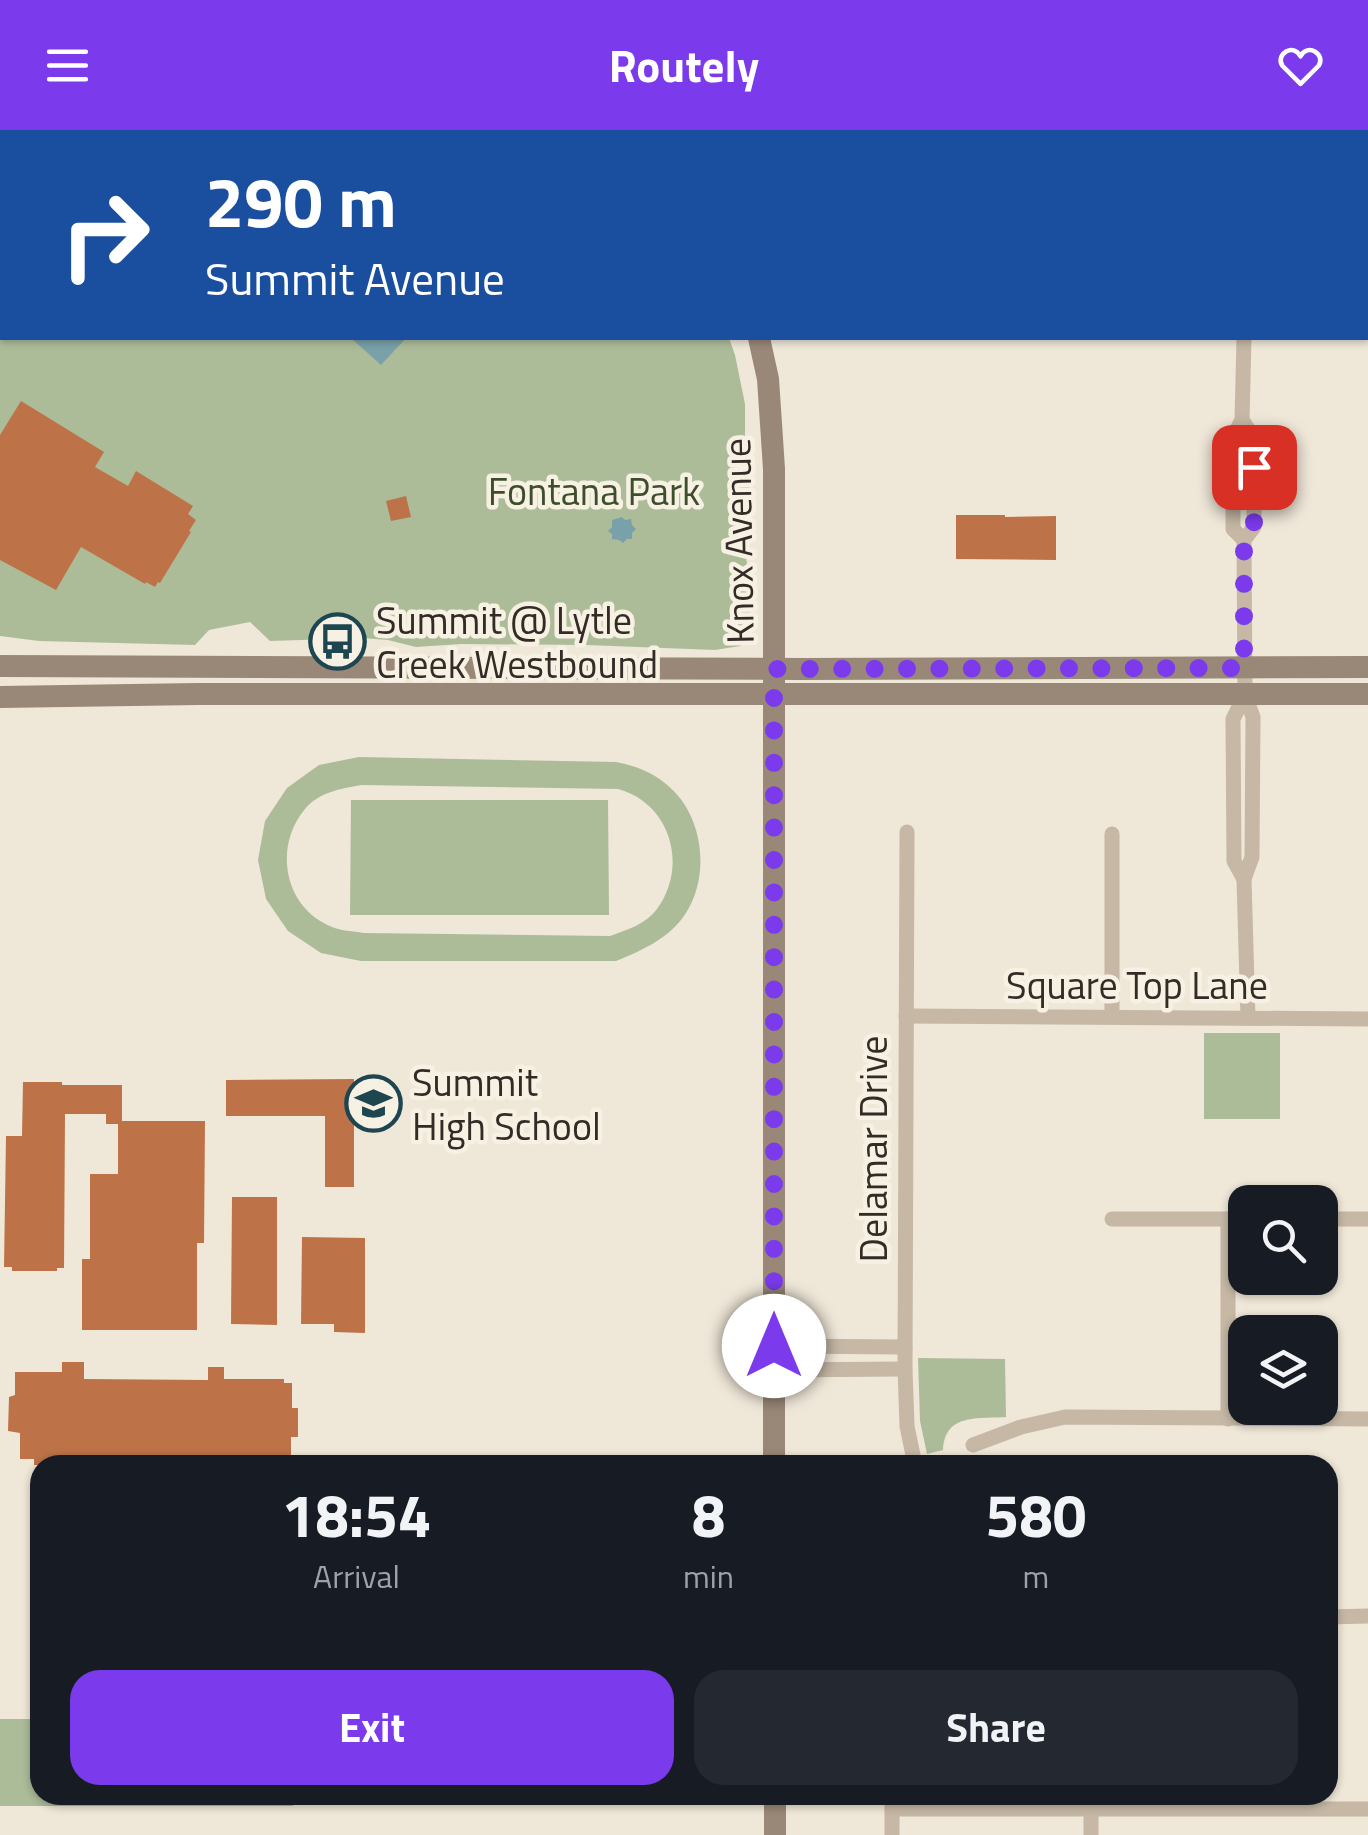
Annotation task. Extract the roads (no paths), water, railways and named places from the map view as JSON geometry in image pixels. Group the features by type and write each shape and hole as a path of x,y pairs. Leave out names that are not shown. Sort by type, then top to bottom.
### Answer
{"main road":[{"name":"Knox Avenue","path":"759,340 768,379 774,469 774,1455"},
{"path":"0,666 1368,668"},
{"path":"0,697 1368,694"},
{"path":"775,1805 775,1835"}],"street":[{"path":"1244,340 1242,420 1233,438 1233,529 1244,540 1245,694 1253,718 1252,858 1244,879 1248,1018"},
{"path":"1244,879 1234,862 1233,719 1245,694"},
{"path":"1233,811 1253,811"},
{"name":"Delamar Drive","path":"907,832 905,1369 907,1426 913,1455"},
{"path":"1112,834 1112,1018"},
{"name":"Square Top Lane","path":"906,1016 1368,1019"},
{"path":"1112,1218 1228,1218"},
{"path":"1338,1219 1368,1219"},
{"path":"773,1358 905,1347"},
{"path":"773,1358 905,1369"},
{"path":"973,1445 1021,1427 1065,1417 1228,1419"},
{"path":"1338,1419 1368,1419"},
{"path":"1338,1617 1368,1616"},
{"path":"892,1805 892,1835"},
{"path":"992,1805 1156,1805"},
{"path":"1305,1805 1368,1809"},
{"path":"1091,1808 1091,1835"}],"water":[{"path":"353,340 404,340 381,365"},
{"path":"631,519 636,529 632,539 623,543 612,539 608,531 612,520"}],"place":[{"name":"Summit @ Lytle Creek Westbound","path":"337,642"},
{"name":"Summit High School","path":"373,1104"}],"park label":[{"name":"Fontana Park","path":"594,491"}]}
